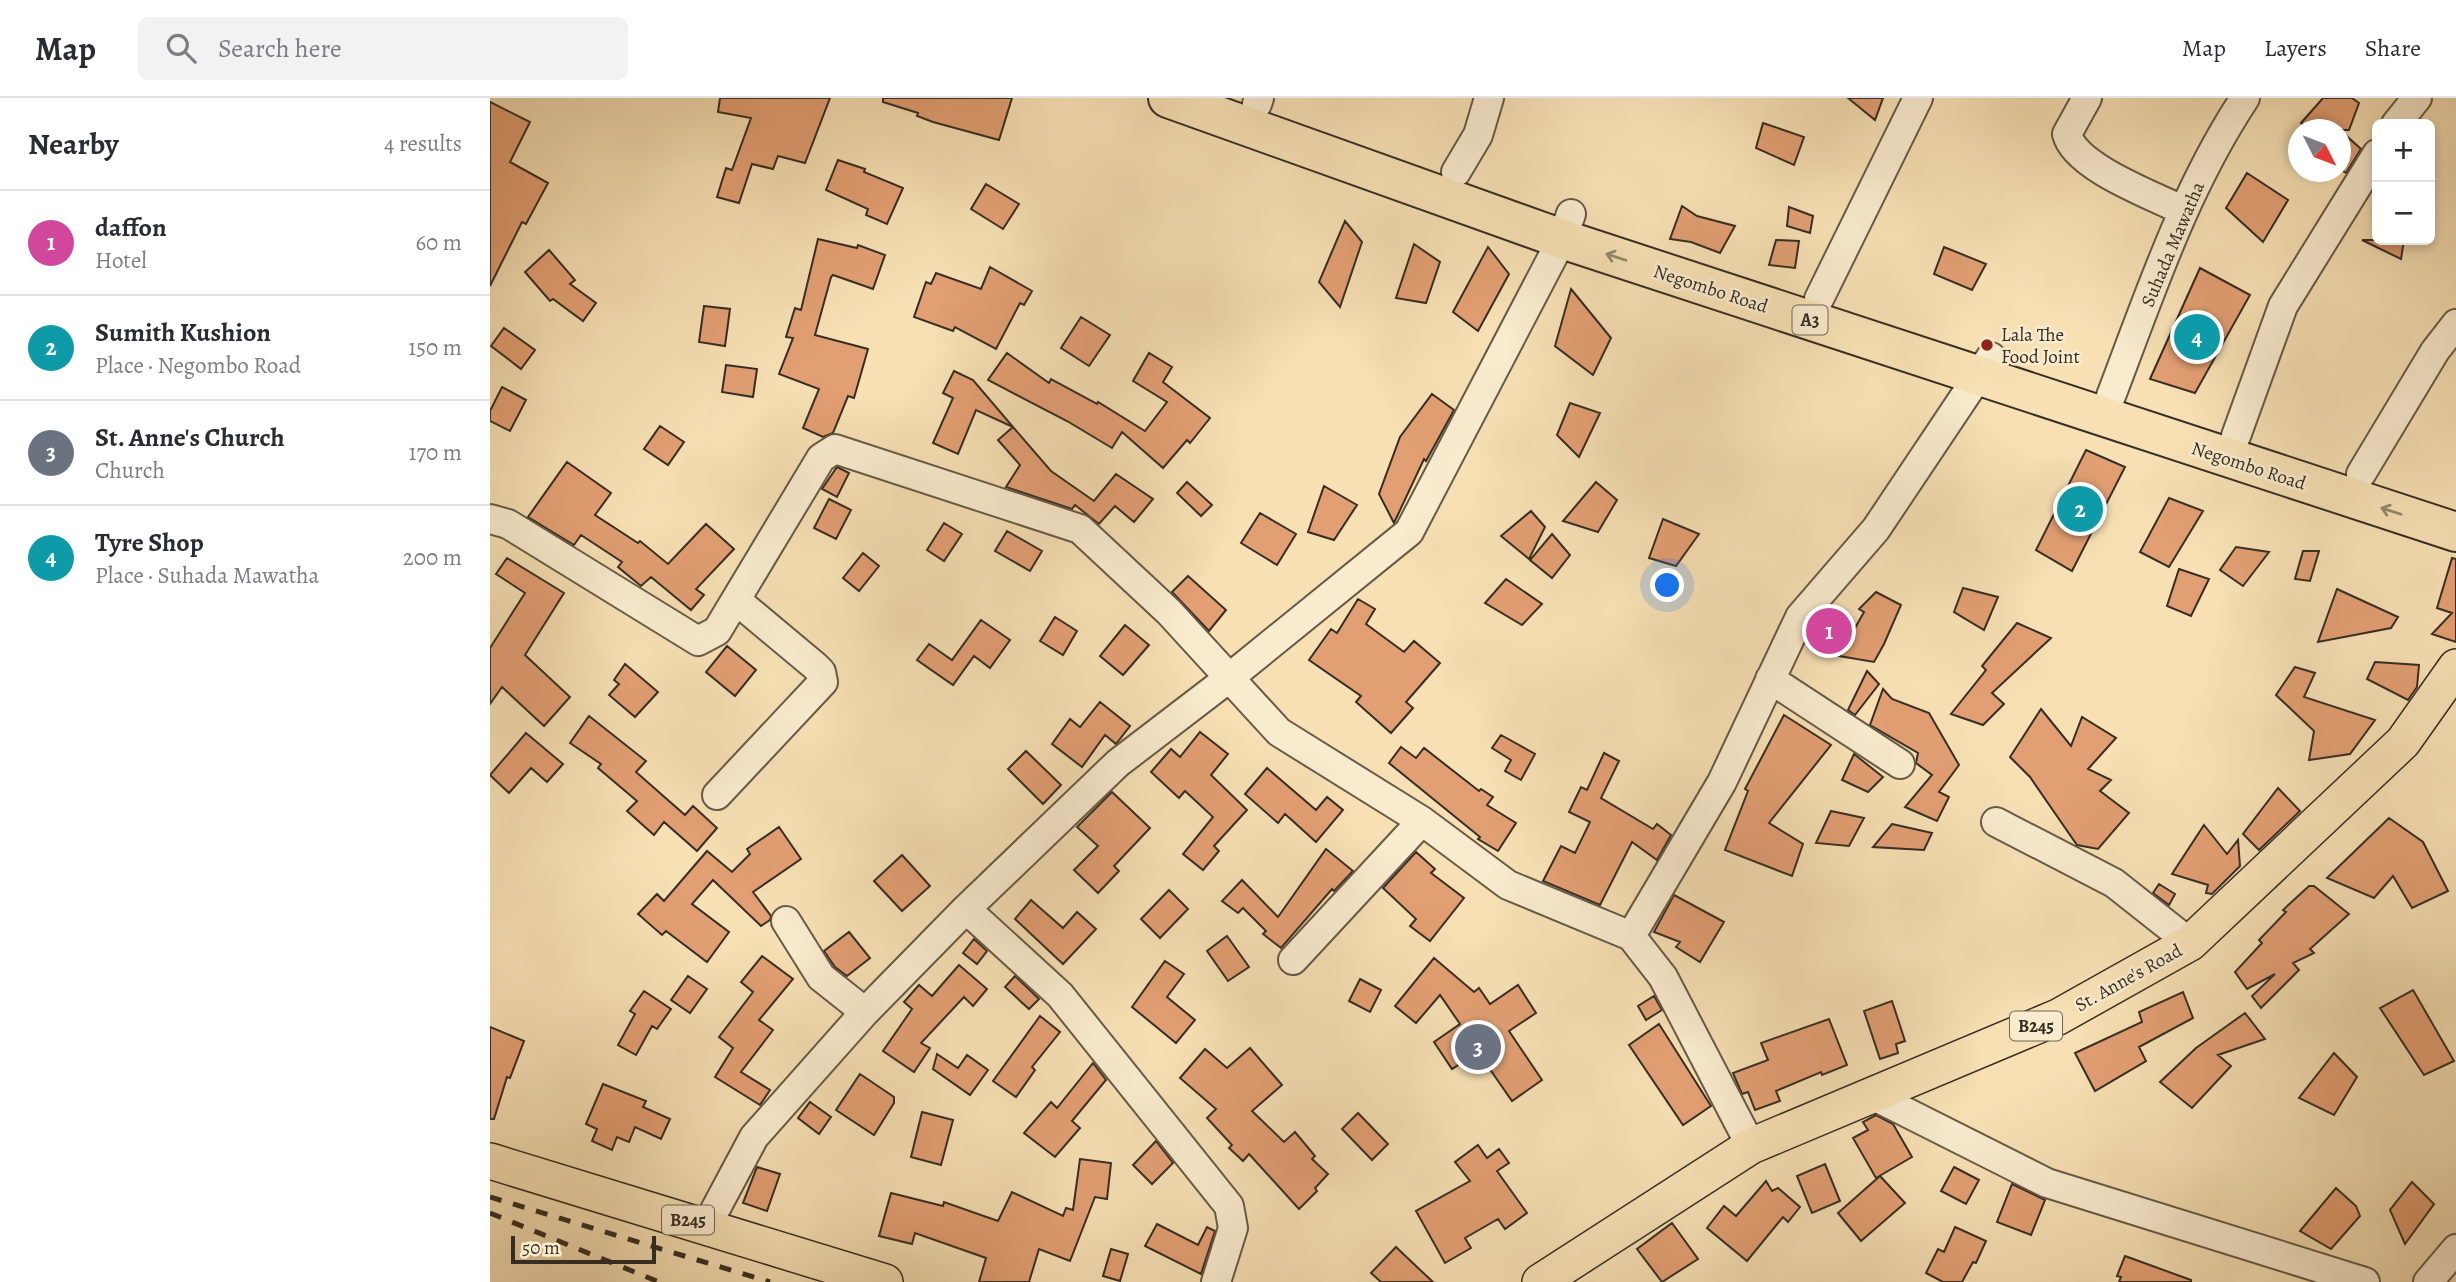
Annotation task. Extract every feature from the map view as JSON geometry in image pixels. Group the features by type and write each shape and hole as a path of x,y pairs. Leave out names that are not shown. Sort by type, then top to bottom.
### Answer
{"highway":[{"name":"Negombo Road","path":"1168,98 1567,227 1985,367 2456,532"},
{"name":"Negombo Road","path":"1251,100 1456,173 1567,227 1819,299 1985,367 2111,396 2361,474 2456,507"}],"main road":[{"name":"St. Anne's Road","path":"1540,1282 1751,1146 2057,1017 2190,943 2403,742 2456,667"},
{"name":"B245","path":"490,1161 707,1225 885,1282"}],"street":[{"path":"1456,173 1478,135 1489,98"},
{"path":"1819,299 1918,98"},
{"path":"2087,98 2067,134 2069,143 2093,165 2182,210"},
{"name":"Suhada Mawatha","path":"2111,396 2182,210 2225,128 2245,98"},
{"path":"2400,119 2417,98"},
{"path":"2236,436 2283,306 2372,162"},
{"path":"707,1225 754,1137 864,1012 966,909 1118,763 1229,678 1409,532 1567,227"},
{"path":"2361,474 2435,351 2456,324"},
{"path":"1631,936 1722,782 1800,617 1876,528 1985,367"},
{"path":"490,519 508,524 698,641 717,631 821,458 835,449 1080,530 1169,612 1279,732 1422,821 1508,885 1631,936 1663,977 1751,1146"},
{"path":"717,795 823,682 821,672 815,666 736,600"},
{"path":"1770,680 1900,764"},
{"path":"1293,960 1422,821"},
{"path":"1996,822 2114,883 2190,943"},
{"path":"966,909 1060,995 1229,1206 1233,1228 1216,1282"},
{"path":"786,921 821,977 864,1012"},
{"path":"1874,1096 2047,1183 2365,1282"},
{"path":"2428,1282 2456,1249"}],"building":[{"path":"720,98 830,98 805,163 778,156 773,169 752,164 739,203 717,197 726,168 732,170 751,118 718,112"},
{"path":"883,98 1012,98 999,140 933,122 917,116 918,113 883,102"},
{"path":"1848,98 1883,98 1875,120"},
{"path":"2323,98 2352,98 2359,103 2351,125 2351,119 2305,119"},
{"path":"490,102 530,122 510,162 548,183 526,224 522,222 490,286"},
{"path":"1763,123 1804,137 1794,165 1756,148"},
{"path":"2351,140 2361,149 2351,165"},
{"path":"838,160 865,169 864,172 903,188 887,224 866,215 868,209 826,190"},
{"path":"2247,173 2288,200 2263,242 2226,208"},
{"path":"986,184 1019,204 1003,229 971,209"},
{"path":"1682,206 1697,216 1735,226 1720,253 1691,242 1670,239"},
{"path":"1789,207 1813,216 1810,233 1787,226"},
{"path":"1345,221 1362,242 1340,307 1319,282"},
{"path":"818,239 857,248 858,245 885,255 873,289 833,275 831,277 815,335 868,349 854,398 848,396 833,433 823,437 803,428 819,389 779,374 793,338 786,337 795,308 801,310"},
{"path":"1776,240 1799,241 1795,268 1769,265"},
{"path":"1414,244 1440,262 1426,303 1396,298"},
{"path":"2372,245 2403,245 2401,259"},
{"path":"1488,247 1509,274 1478,331 1453,312"},
{"path":"1944,247 1986,264 1972,290 1934,274"},
{"path":"549,250 575,280 570,284 596,303 583,321 553,299 550,301 525,272"},
{"path":"990,267 1032,291 1024,305 1020,303 996,349 955,327 953,331 914,317 926,282 931,284 936,273 981,289"},
{"path":"2200,268 2250,295 2195,393 2150,379"},
{"path":"1571,289 1611,338 1593,375 1555,346"},
{"path":"704,306 730,309 725,346 699,342"},
{"path":"1081,317 1110,335 1089,366 1061,348"},
{"path":"504,328 535,350 521,369 491,346"},
{"path":"1007,353 1049,383 1051,379 1097,404 1098,402 1145,431 1167,402 1133,381 1149,353 1172,367 1163,382 1210,418 1190,443 1187,440 1163,468 1122,432 1112,448 988,380"},
{"path":"726,365 757,369 753,397 722,392"},
{"path":"954,371 973,380 1013,427 976,410 958,454 933,443 953,398 943,393"},
{"path":"502,387 526,400 510,431 490,421 490,411"},
{"path":"1432,394 1454,410 1426,461 1424,459 1394,523 1379,494 1400,437"},
{"path":"1570,403 1600,413 1579,457 1557,435"},
{"path":"660,426 684,442 668,465 644,449"},
{"path":"1013,427 1051,471 1094,501 1116,474 1153,499 1134,522 1115,506 1099,524 1075,505 1072,509 1006,487 1020,465 998,440"},
{"path":"2086,450 2125,467 2072,571 2036,550"},
{"path":"567,462 611,493 595,515 638,543 640,541 668,564 706,524 734,549 696,589 704,595 691,610 651,577 641,586 618,567 622,562 581,535 574,545 528,517"},
{"path":"837,467 849,473 837,497 822,489"},
{"path":"1187,482 1212,505 1201,516 1177,493"},
{"path":"1596,482 1617,500 1598,532 1563,521"},
{"path":"1324,486 1357,505 1334,540 1308,532"},
{"path":"2169,498 2203,511 2169,567 2140,552"},
{"path":"829,499 851,510 836,539 814,528"},
{"path":"1531,511 1545,527 1529,559 1501,536"},
{"path":"1260,513 1296,534 1277,565 1241,543"},
{"path":"1663,519 1699,534 1676,566 1649,558"},
{"path":"944,523 962,534 944,561 927,550"},
{"path":"1007,531 1042,551 1030,571 995,551"},
{"path":"1552,534 1570,555 1552,578 1530,560"},
{"path":"2236,547 2269,552 2243,586 2220,570"},
{"path":"2303,551 2319,551 2310,581 2295,579"},
{"path":"863,553 879,566 859,591 843,578"},
{"path":"507,558 564,593 525,655 570,697 544,726 502,687 490,704 490,648 525,593 496,574"},
{"path":"2452,558 2456,559 2456,642 2432,634 2452,613 2437,608"},
{"path":"2179,569 2209,579 2191,616 2167,606"},
{"path":"1188,576 1226,610 1209,631 1172,592"},
{"path":"1506,579 1542,604 1522,625 1485,603"},
{"path":"1963,588 1998,597 1984,630 1954,612"},
{"path":"2337,589 2398,617 2391,628 2318,642"},
{"path":"1876,592 1901,605 1874,662 1839,656 1864,612 1859,609"},
{"path":"1358,599 1375,609 1366,624 1404,652 1414,641 1440,663 1406,702 1413,708 1391,733 1356,702 1361,696 1309,660 1331,629 1337,633"},
{"path":"1055,617 1077,631 1063,655 1040,641"},
{"path":"981,620 1010,640 990,668 974,656 953,685 917,660 929,644 952,660"},
{"path":"2017,623 2051,638 1992,693 2004,704 1983,725 1951,714 1986,670 1982,666"},
{"path":"1125,625 1149,645 1123,675 1100,656"},
{"path":"727,646 756,670 735,696 706,672"},
{"path":"2375,662 2419,665 2417,687 2408,700 2367,679"},
{"path":"625,664 658,692 635,717 609,695 619,684 614,680"},
{"path":"2295,667 2315,673 2304,697 2375,720 2350,754 2309,760 2314,731 2276,695"},
{"path":"1867,671 1879,684 1855,715 1848,710"},
{"path":"1883,689 1892,699 1929,713 1959,765 1939,792 1949,797 1937,821 1905,807 1932,775 1916,763 1918,753 1870,725"},
{"path":"1100,702 1130,726 1116,744 1105,735 1082,767 1052,744 1070,719 1080,727"},
{"path":"2041,709 2071,746 2082,717 2116,738 2088,769 2111,780 2100,791 2129,813 2098,849 2077,845 2030,777 2010,757"},
{"path":"1784,715 1831,745 1769,823 1803,844 1792,876 1725,850 1748,791 1745,789"},
{"path":"589,716 646,761 636,772 685,815 693,806 717,828 697,851 664,822 654,835 627,811 637,801 598,768 601,764 570,743"},
{"path":"1200,732 1228,754 1211,775 1247,810 1214,846 1219,851 1203,870 1183,854 1213,817 1185,791 1179,798 1151,772 1171,749 1180,757"},
{"path":"526,733 563,764 547,782 531,768 509,793 490,775"},
{"path":"1501,735 1535,754 1521,780 1505,771 1511,760 1492,748"},
{"path":"1401,747 1416,758 1424,748 1479,791 1481,789 1493,797 1487,805 1516,823 1498,851 1478,839 1480,837 1389,763"},
{"path":"1026,751 1061,785 1043,804 1008,769"},
{"path":"1604,753 1619,761 1601,798 1653,829 1657,824 1671,835 1657,860 1632,842 1600,905 1543,881 1561,846 1575,853 1590,822 1569,812 1581,787 1587,790"},
{"path":"1854,754 1883,777 1868,792 1842,780"},
{"path":"1267,768 1316,810 1327,797 1343,810 1316,842 1285,814 1278,823 1245,794"},
{"path":"2278,788 2300,811 2259,850 2243,834"},
{"path":"1112,792 1150,828 1114,866 1119,871 1098,893 1074,870 1098,846 1077,827"},
{"path":"1831,811 1864,818 1849,846 1816,843"},
{"path":"2389,818 2423,842 2448,891 2412,908 2393,876 2374,898 2327,878"},
{"path":"1892,824 1932,833 1924,850 1873,847"},
{"path":"2204,825 2227,854 2238,840 2240,866 2212,894 2206,893 2208,885 2172,874"},
{"path":"779,827 801,859 753,892 771,916 770,920 761,926 713,880 692,904 729,932 707,962 666,931 662,935 638,914 657,894 664,901 707,851 732,872 750,854 747,849"},
{"path":"1326,849 1353,871 1334,891 1332,889 1281,948 1263,934 1266,931 1243,908 1238,913 1222,901 1242,880 1278,917"},
{"path":"1416,852 1435,869 1431,873 1464,898 1430,941 1410,926 1416,919 1383,888"},
{"path":"902,855 930,886 902,911 874,881"},
{"path":"2159,884 2175,894 2169,905 2153,893"},
{"path":"2309,886 2314,886 2349,914 2310,949 2314,953 2293,963 2299,970 2261,1008 2252,996 2275,974 2247,989 2235,972 2262,943 2259,940 2286,912 2283,910"},
{"path":"1169,890 1188,909 1160,938 1141,919"},
{"path":"1674,895 1724,922 1700,962 1676,947 1680,942 1654,932"},
{"path":"1031,900 1063,928 1077,912 1096,929 1063,964 1015,919"},
{"path":"849,932 870,958 847,976 835,967 824,951"},
{"path":"1227,936 1249,967 1228,981 1207,951"},
{"path":"974,939 987,951 977,964 963,953"},
{"path":"762,956 793,979 759,1020 773,1030 741,1072 770,1090 760,1105 715,1077 733,1048 719,1037 753,992 741,982"},
{"path":"1434,958 1474,992 1479,988 1490,1004 1518,985 1536,1013 1509,1031 1542,1080 1512,1101 1478,1052 1452,1069 1434,1042 1460,1024 1440,995 1416,1023 1395,1006"},
{"path":"1165,961 1184,974 1167,997 1195,1020 1176,1043 1132,1007"},
{"path":"959,965 987,989 973,1006 964,997 921,1043 930,1048 914,1072 883,1051 912,1009 904,1002 919,985 932,996"},
{"path":"688,976 707,989 690,1013 671,1000"},
{"path":"1015,976 1039,999 1029,1009 1005,987"},
{"path":"1360,979 1381,990 1370,1012 1349,1001"},
{"path":"2413,990 2454,1061 2424,1075 2380,1008"},
{"path":"644,991 671,1009 657,1029 652,1026 636,1055 618,1045 635,1014 630,1011"},
{"path":"2183,992 2193,1018 2139,1047 2146,1061 2095,1091 2075,1053 2142,1022 2139,1012"},
{"path":"1654,996 1662,1010 1646,1020 1638,1006"},
{"path":"1892,1001 1905,1041 1896,1044 1898,1053 1880,1059 1864,1011"},
{"path":"2245,1013 2265,1039 2218,1055 2231,1066 2192,1108 2160,1082 2196,1048"},
{"path":"1040,1016 1060,1032 1032,1067 1035,1070 1016,1097 993,1081"},
{"path":"1829,1019 1847,1065 1822,1075 1821,1072 1776,1091 1780,1101 1755,1110 1748,1092 1742,1094 1733,1073 1768,1060 1761,1043"},
{"path":"1659,1024 1711,1106 1683,1125 1629,1045"},
{"path":"490,1027 524,1041 510,1078 507,1077 494,1119 490,1119"},
{"path":"1250,1048 1282,1085 1252,1111 1284,1142 1295,1132 1315,1156 1312,1159 1328,1174 1315,1188 1317,1191 1299,1209 1249,1154 1243,1161 1229,1148 1232,1145 1207,1118 1216,1109 1180,1078 1205,1049 1227,1068"},
{"path":"2334,1053 2357,1077 2334,1115 2299,1098"},
{"path":"937,1054 958,1068 967,1055 988,1070 970,1095 933,1069"},
{"path":"1093,1063 1106,1080 1072,1121 1080,1128 1055,1157 1024,1133 1051,1102 1057,1108"},
{"path":"860,1074 894,1097 894,1103 874,1135 836,1110"},
{"path":"603,1084 646,1101 643,1107 670,1119 661,1139 635,1127 629,1142 617,1137 612,1150 592,1141 597,1129 586,1124"},
{"path":"810,1102 831,1117 819,1134 798,1118"},
{"path":"922,1112 953,1120 941,1165 911,1157"},
{"path":"1358,1113 1388,1144 1372,1160 1342,1129"},
{"path":"1876,1115 1893,1124 1912,1157 1876,1178 1853,1138 1868,1130 1863,1122"},
{"path":"1156,1141 1173,1163 1152,1184 1133,1165"},
{"path":"1478,1145 1487,1158 1499,1149 1509,1163 1497,1171 1527,1213 1505,1229 1498,1219 1465,1238 1471,1248 1445,1263 1416,1211 1470,1181 1455,1162"},
{"path":"1080,1159 1111,1163 1107,1199 1095,1197 1070,1261 1039,1249 1029,1282 979,1282 986,1258 915,1233 912,1244 879,1236 891,1193 943,1206 944,1202 998,1221 1012,1192 1063,1216 1066,1208 1073,1210"},
{"path":"1825,1164 1840,1201 1812,1213 1797,1176"},
{"path":"757,1167 780,1174 767,1211 743,1203"},
{"path":"1954,1167 1979,1180 1966,1204 1941,1191"},
{"path":"1880,1176 1905,1203 1861,1241 1838,1213"},
{"path":"1766,1181 1772,1191 1778,1188 1800,1207 1788,1222 1783,1217 1747,1261 1707,1228 1724,1206 1736,1216"},
{"path":"2412,1182 2434,1204 2405,1244 2390,1210"},
{"path":"2012,1184 2045,1200 2031,1235 1997,1222"},
{"path":"2336,1188 2356,1206 2360,1216 2331,1249 2300,1231"},
{"path":"1672,1223 1698,1259 1662,1282 1637,1249"},
{"path":"1157,1224 1198,1245 1207,1227 1215,1231 1201,1274 1145,1246"},
{"path":"1955,1227 1986,1241 1976,1263 1973,1262 1962,1282 1943,1282 1926,1273 1938,1249 1944,1252"},
{"path":"1396,1247 1433,1282 1381,1282 1371,1273"},
{"path":"1111,1249 1128,1254 1120,1281 1103,1276"},
{"path":"2125,1256 2191,1282 2119,1282 2121,1277 2117,1276"}],"railway":[{"path":"490,1197 770,1282"},
{"path":"490,1213 659,1282"}],"place":[{"name":"Tyre Shop","path":"2197,337"},
{"name":"Lala The Food Joint","path":"1987,345"},
{"name":"Sumith Kushion","path":"2080,509"},
{"name":"daffon","path":"1829,631"},
{"name":"St. Anne's Church","path":"1478,1047"}]}
